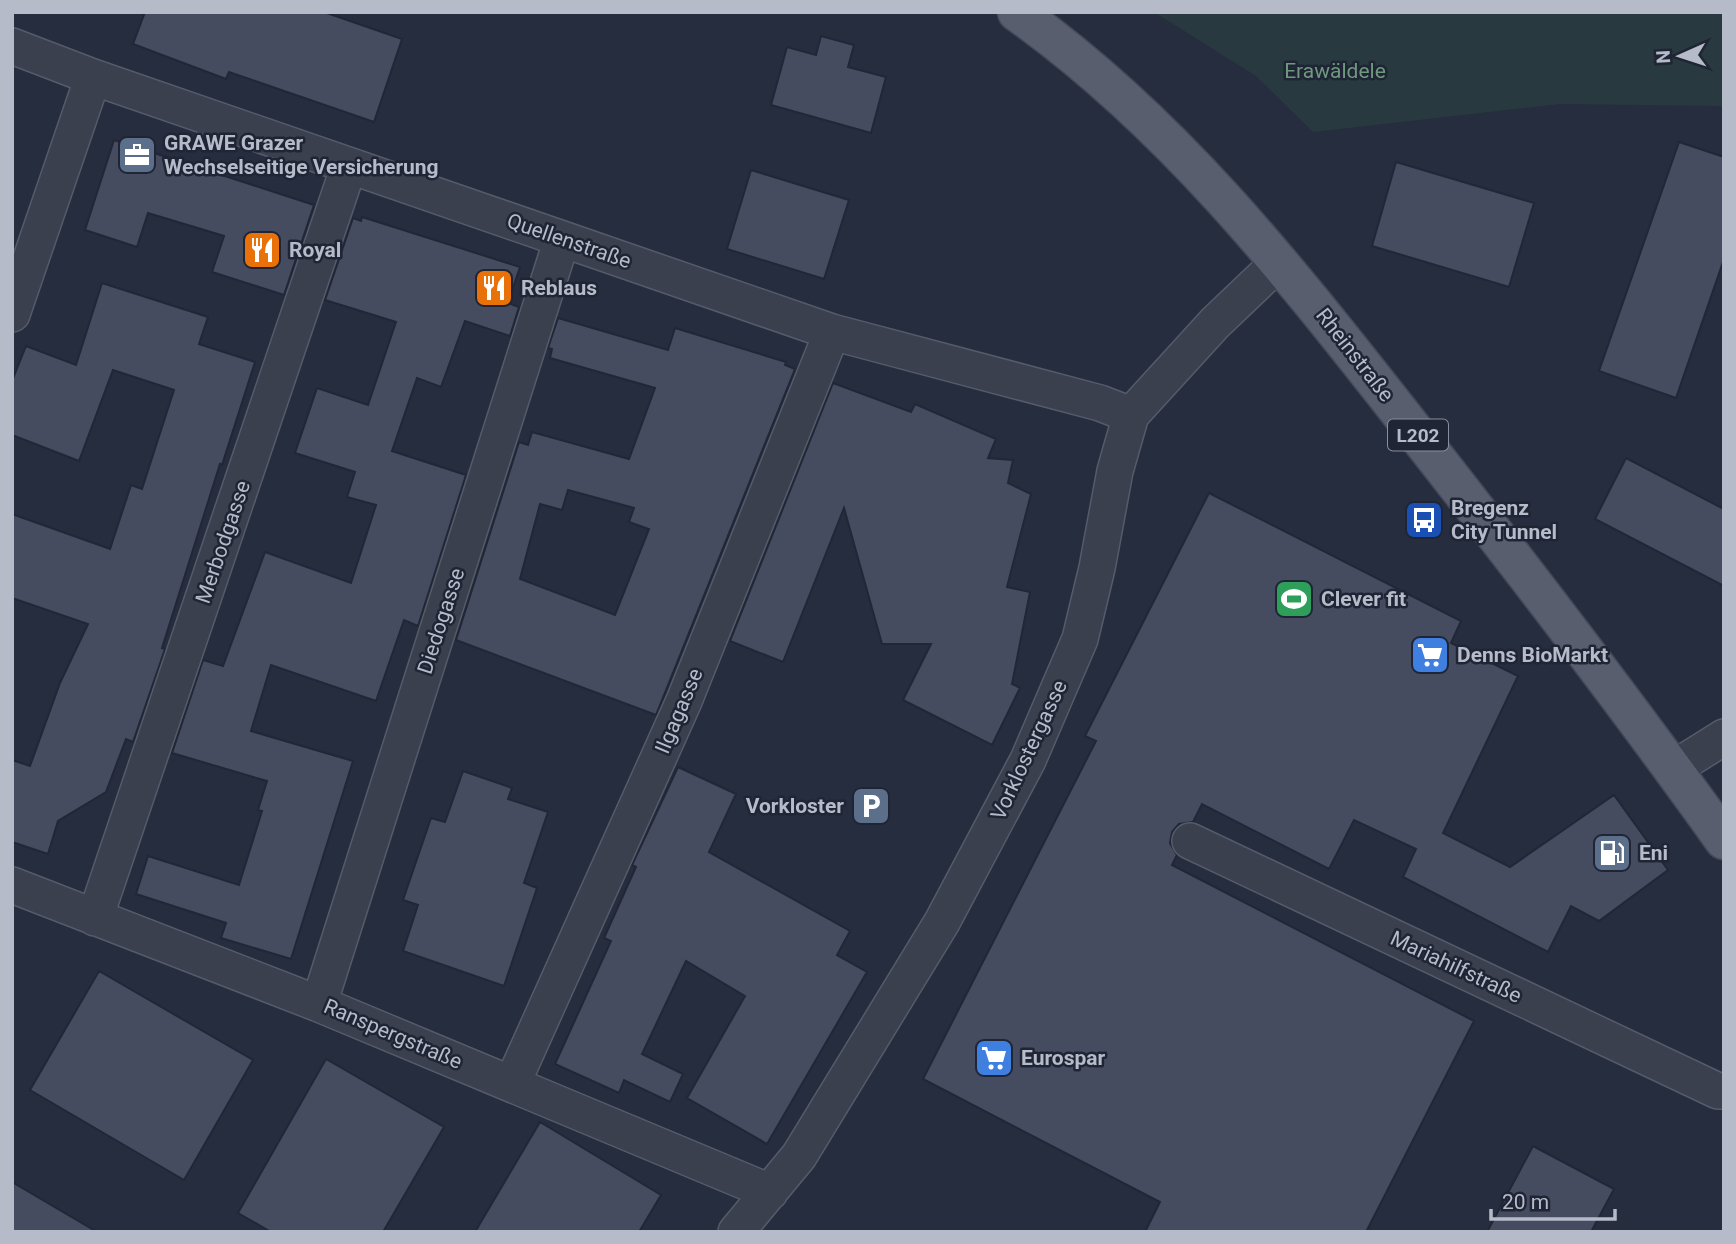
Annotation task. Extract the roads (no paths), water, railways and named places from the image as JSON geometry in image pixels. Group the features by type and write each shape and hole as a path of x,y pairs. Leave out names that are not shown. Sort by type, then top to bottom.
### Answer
{"main road":[{"name":"Rheinstraße","path":"1017,12 1066,47 1146,119 1202,174 1279,262 1555,609 1724,840"}],"street":[{"name":"Quellenstraße","path":"12,46 93,77 832,332 1100,403 1131,415"},
{"path":"12,314 93,77"},
{"name":"Merbodgasse","path":"95,918 349,166"},
{"name":"Diedogasse","path":"319,1004 562,239"},
{"name":"Vorklostergasse","path":"736,1232 799,1156 942,922 1028,760 1080,639 1097,568 1115,471 1131,415 1215,323 1279,262"},
{"name":"Ilgagasse","path":"512,1084 684,701 832,332"},
{"path":"1673,769 1724,737"},
{"name":"Mariahilfstraße","path":"1189,841 1718,1091 1724,1091"},
{"name":"Ranspergstraße","path":"12,885 319,1004 770,1192"}],"place":[{"name":"GRAWE Grazer Wechselseitige Versicherung","path":"137,155"},
{"name":"Royal","path":"262,250"},
{"name":"Reblaus","path":"494,288"},
{"name":"Bregenz City Tunnel","path":"1424,520"},
{"name":"Clever fit","path":"1294,599"},
{"name":"Denns BioMarkt","path":"1430,655"},
{"name":"Vorkloster","path":"871,806"},
{"name":"Eni","path":"1612,853"},
{"name":"Eurospar","path":"994,1058"}],"park label":[{"name":"Erawäldele","path":"1335,71"}]}
